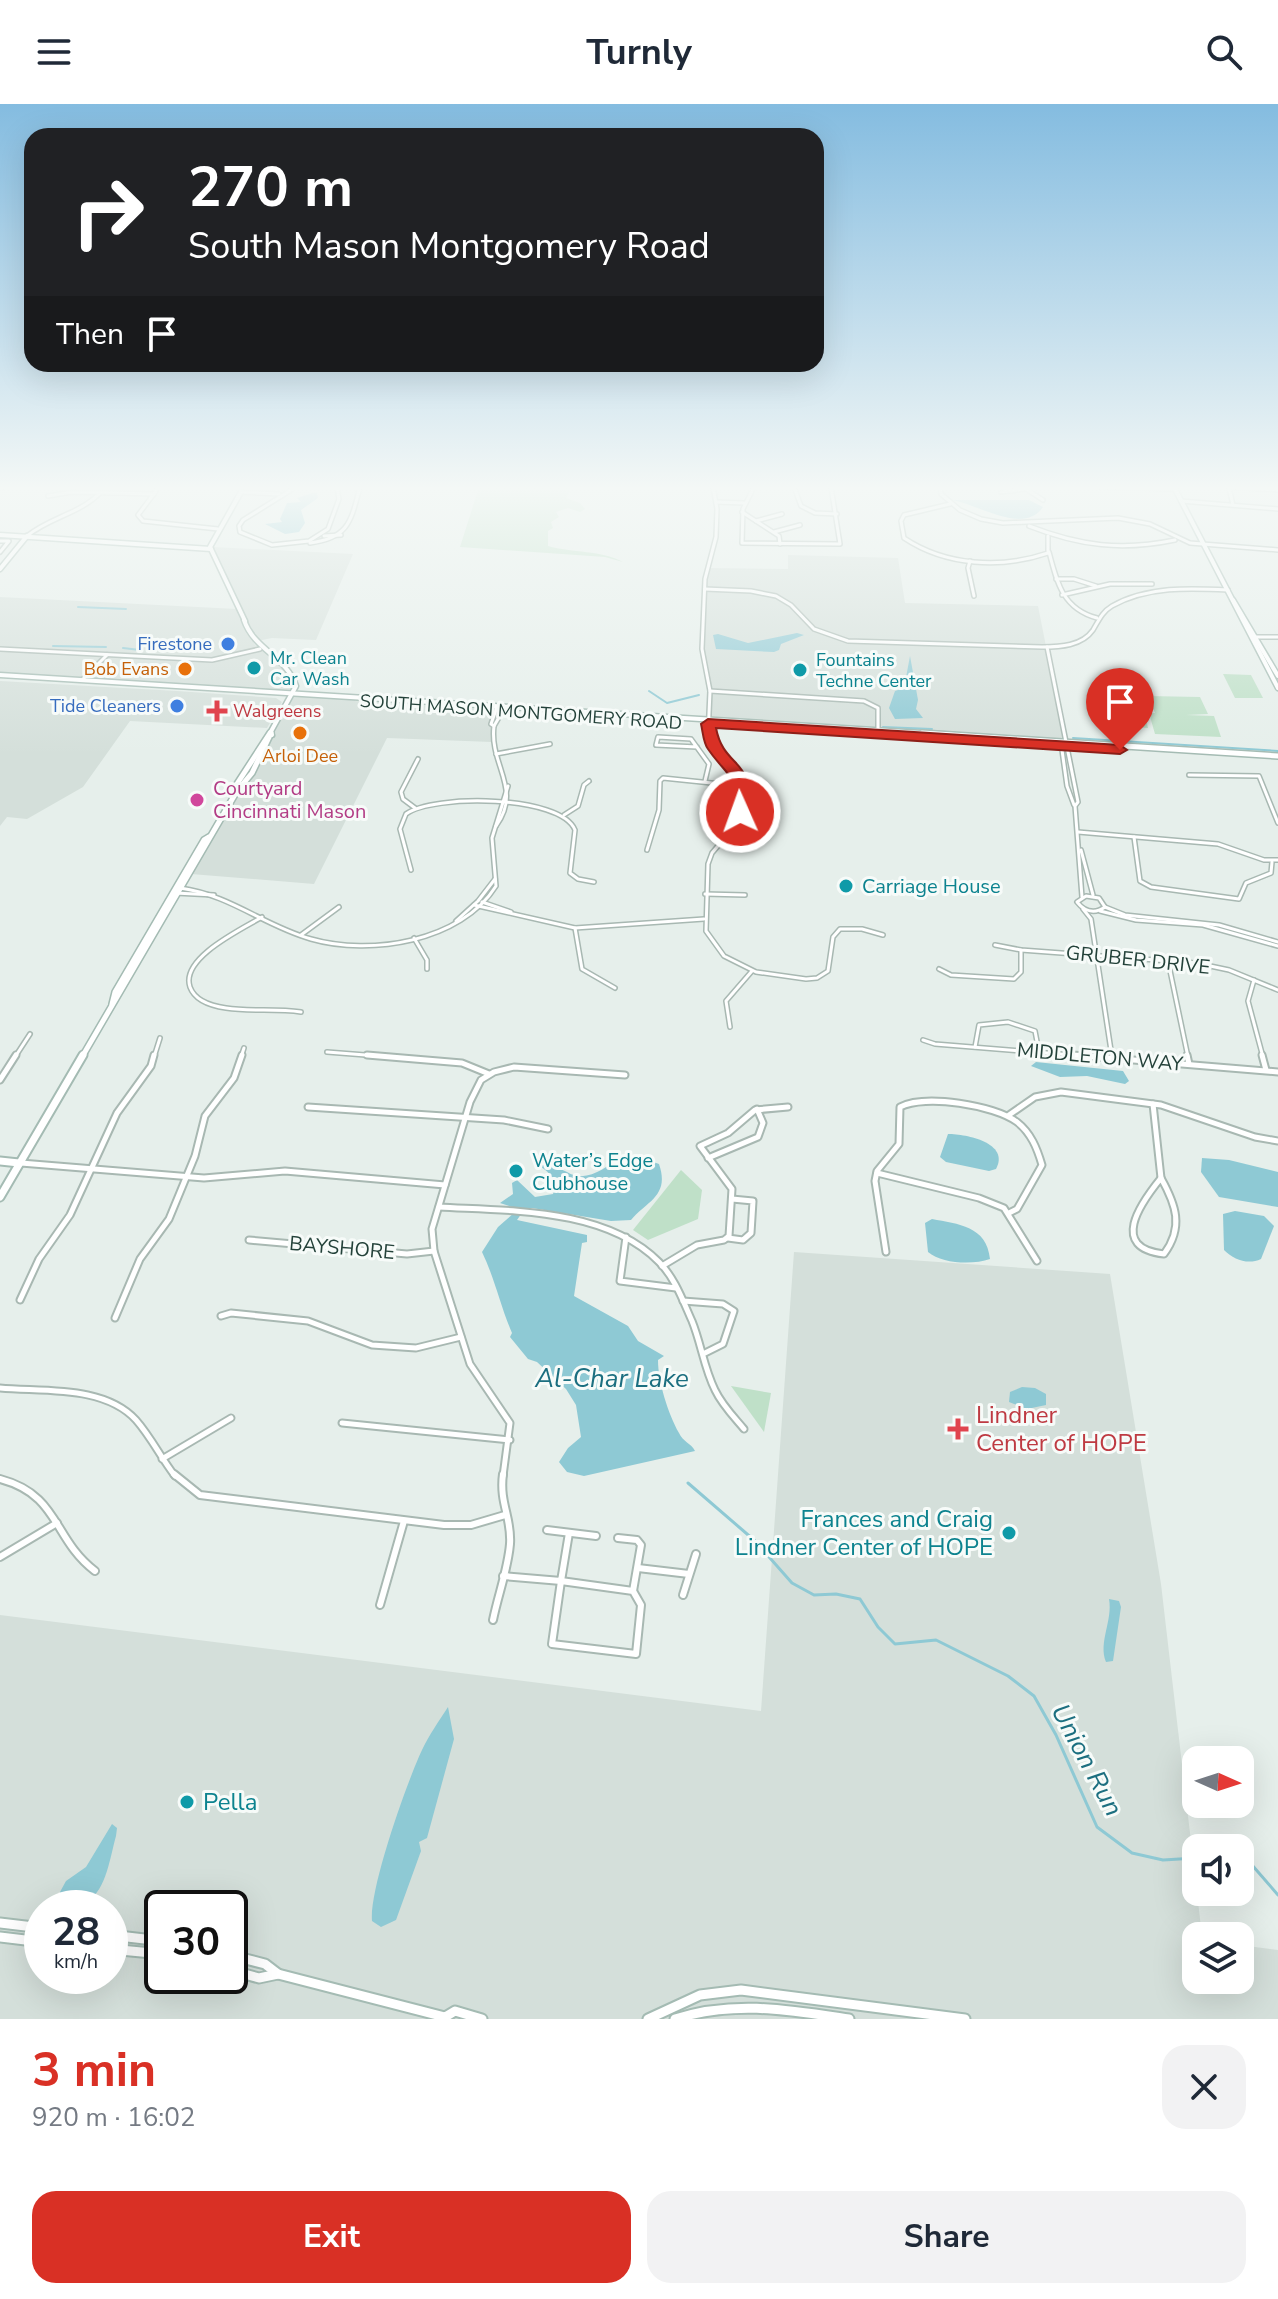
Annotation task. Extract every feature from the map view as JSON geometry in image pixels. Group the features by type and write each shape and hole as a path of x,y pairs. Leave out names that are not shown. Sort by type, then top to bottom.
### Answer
{"main road":[{"path":"0,1197 111,1007 115,992 211,840 209,837 258,761 292,696 296,682 292,672 252,642 224,576"},
{"path":"1220,576 1278,688"},
{"path":"1254,638 1278,676"},
{"path":"0,677 292,696"},
{"path":"0,677 292,696"},
{"name":"SOUTH MASON MONTGOMERY ROAD","path":"292,696 1278,758"},
{"name":"SOUTH MASON MONTGOMERY ROAD","path":"709,722 1065,746"},
{"path":"0,1161 19,1163"},
{"path":"0,1923 24,1926"},
{"path":"0,1937 24,1940"},
{"path":"248,1960 265,1964 278,1974 446,2018 455,2011 482,2019"},
{"path":"248,1975 259,1978 278,1974"},
{"path":"648,2019 700,1995 741,1990 965,2019"},
{"path":"675,2019 714,2007 735,2005 849,2019"}],"street":[{"path":"708,576 702,649 710,691 712,746 734,766 743,783 738,822 710,856 704,919 708,938 717,950 752,971 778,977 817,978 830,967 833,937 840,929 862,929 883,935"},
{"path":"970,576 974,596"},
{"path":"1097,587 1080,580 1056,579 1062,595 1075,611 1098,619"},
{"path":"1062,595 1097,587 1152,584"},
{"path":"705,589 751,591 776,596 791,605 814,629 848,641 1047,647 1083,639 1092,631 1102,612 1143,594 1183,589 1228,590"},
{"path":"1254,638 1278,638"},
{"path":"1047,647 1065,746 1062,750 1068,789 1075,806 1081,849 1095,897"},
{"path":"0,649 212,660 260,649"},
{"path":"81,680 94,671 108,654"},
{"path":"94,671 93,678 97,681"},
{"path":"710,691 864,701 878,708 878,731"},
{"path":"178,891 217,895 301,935 357,945 414,938 463,921 482,905 496,886 492,844 510,791 492,740 494,726 491,724 500,709"},
{"path":"697,747 656,745 658,737 691,739 697,747 709,764 705,781"},
{"path":"496,754 550,744"},
{"path":"415,808 403,799 401,792 418,759"},
{"path":"1189,775 1259,776 1278,823"},
{"path":"647,850 657,822 661,779 675,777 751,783"},
{"path":"564,815 579,805 583,789 589,781"},
{"path":"411,870 400,825 406,814 415,808 444,801 547,809 564,815 575,830 570,873 578,879 594,882"},
{"path":"1078,832 1227,845 1272,862 1278,860"},
{"path":"1134,837 1140,881 1151,887 1239,899 1246,883 1271,873 1272,862"},
{"path":"1081,849 1082,897"},
{"path":"453,924 476,903 495,879"},
{"path":"705,894 745,895"},
{"path":"1091,919 1101,910 1102,900 1082,897 1077,902 1091,919 1112,1058"},
{"path":"476,903 575,928 704,919"},
{"path":"301,935 339,907"},
{"path":"1083,909 1101,910 1136,920 1219,927 1278,944"},
{"path":"262,917 200,956 189,972 189,986 199,998 216,1006 301,1012"},
{"path":"575,928 580,967 588,975 615,988"},
{"path":"414,938 427,960 427,969"},
{"name":"GRUBER DRIVE","path":"995,945 1021,950 1206,965 1278,990"},
{"path":"939,969 951,975 1014,979 1021,972 1021,950"},
{"path":"1168,961 1189,1064"},
{"path":"730,1027 726,1001 752,971"},
{"path":"1254,980 1248,1001 1266,1071"},
{"path":"975,1047 979,1025 1004,1023 1031,1027 1038,1036 1039,1052"},
{"path":"0,1080 30,1034"},
{"path":"20,1300 39,1259 70,1215 117,1113 151,1066 160,1038"},
{"name":"MIDDLETON WAY","path":"923,1040 1278,1072"},
{"path":"115,1318 140,1259 169,1219 195,1156 205,1116 234,1078 244,1048"},
{"path":"327,1052 462,1063 489,1074"},
{"path":"493,1620 510,1535 500,1494 510,1440 508,1415 473,1371 434,1251 432,1229 476,1085 489,1074 522,1067 625,1075"},
{"path":"1009,1115 1035,1097 1061,1092 1153,1104 1278,1141"},
{"path":"886,1252 876,1191 877,1173 899,1144 898,1113 905,1103 920,1100 978,1106 1009,1115 1020,1123 1040,1155 1042,1165 1017,1209 1009,1213"},
{"path":"1153,1104 1161,1178 1174,1202 1179,1225 1171,1246 1164,1254 1156,1254 1137,1245 1131,1226 1135,1209 1161,1178"},
{"path":"308,1107 465,1117 524,1123 548,1129"},
{"path":"728,1238 731,1186 701,1149 702,1144 728,1133 757,1109 788,1107"},
{"path":"708,1158 758,1137 763,1123 757,1109"},
{"path":"19,1163 218,1178 285,1171 445,1185"},
{"path":"877,1173 979,1198 1009,1213 1037,1261"},
{"path":"662,1266 697,1245 728,1238 743,1240 751,1233 753,1201 732,1199"},
{"path":"439,1207 525,1214 595,1226 626,1237 650,1252 683,1301 705,1353 716,1392 744,1429"},
{"path":"626,1237 620,1281 676,1288"},
{"name":"BAYSHORE","path":"249,1240 407,1254 434,1251"},
{"path":"683,1301 723,1304 734,1311 723,1344 705,1353"},
{"path":"221,1316 231,1313 308,1321 362,1343 401,1348 426,1347 461,1337"},
{"path":"0,1388 113,1403 130,1415 184,1486 200,1495 460,1526 505,1515"},
{"path":"162,1459 231,1418"},
{"path":"342,1423 510,1440"},
{"path":"0,1479 30,1487 78,1555 95,1571"},
{"path":"380,1605 404,1521"},
{"path":"0,1557 57,1523"},
{"path":"547,1530 596,1536"},
{"path":"569,1533 552,1644 636,1654 641,1605 633,1591 641,1545 637,1540 618,1538"},
{"path":"683,1595 696,1554"},
{"path":"638,1568 689,1574"},
{"path":"503,1576 633,1591"}],"shaded area":[{"path":"221,576 343,576 316,640 272,638 257,641 247,622 243,623 255,645 292,672 295,678 293,693 355,698 355,701 497,710 492,724 492,742 387,738 314,884 191,874 293,694 0,675 0,597 237,609"},
{"path":"706,576 901,576 905,603 1038,606 1065,742 709,720 711,698 703,657"},
{"path":"0,681 276,698 282,702 267,728 130,721 83,787 27,819 7,817 0,826"},
{"path":"794,1252 1110,1274 1161,1584 1182,1764 1182,1818 1188,1818 1190,1834 1182,1834 1182,1906 1199,1906 1200,1922 1182,1922 1182,1994 1254,1994 1254,1947 1278,1950 1278,2019 0,2019 0,1615 761,1711"}],"green space":[{"path":"1223,674 1251,675 1263,698 1235,698"},
{"path":"1110,696 1141,697 1148,728 1117,726"},
{"path":"1148,696 1200,697 1208,714 1186,715 1214,716 1221,737 1155,734 1149,713 1155,713"},
{"path":"681,1170 702,1190 698,1219 648,1240 633,1230"},
{"path":"731,1386 771,1393 764,1432"}],"water":[{"path":"797,633 804,635 781,644 779,650 774,652 716,649 713,635 748,643"},
{"path":"910,656 918,700 916,709 923,718 895,719 889,708 895,691 904,688"},
{"path":"1036,1062 1123,1071 1129,1081 1125,1084 1087,1076 1060,1077 1031,1066"},
{"path":"948,1134 975,1138 992,1146 999,1160 996,1169 989,1171 946,1162 940,1157"},
{"name":"Al-Char Lake","path":"622,1157 659,1164 662,1175 662,1184 655,1197 631,1220 611,1221 532,1208 524,1210 517,1220 587,1235 587,1242 582,1243 574,1296 628,1326 638,1341 664,1356 658,1360 658,1369 668,1407 681,1436 695,1451 584,1476 567,1472 559,1462 568,1448 581,1437 576,1405 566,1389 537,1362 528,1359 510,1337 512,1333 482,1252 498,1227 515,1212 512,1207 500,1203 513,1194 512,1183 517,1180 535,1197 553,1194 552,1177 538,1165 542,1161 582,1176 596,1173"},
{"path":"1202,1158 1229,1160 1278,1172 1278,1207 1219,1197 1201,1172"},
{"path":"1235,1211 1264,1216 1274,1226 1261,1259 1251,1262 1241,1260 1224,1250 1223,1214"},
{"path":"932,1219 970,1228 983,1240 990,1259 958,1262 941,1259 928,1252 925,1223"},
{"path":"1022,1387 1035,1388 1046,1394 1046,1405 1027,1409 1009,1402 1010,1392"},
{"path":"1109,1599 1119,1601 1121,1607 1113,1661 1106,1662 1104,1647"},
{"path":"448,1707 454,1739 427,1838 419,1842 421,1851 396,1920 381,1927 372,1921 373,1906 390,1836 422,1750"},
{"path":"112,1824 117,1828 116,1836 98,1890 61,1890 66,1881 86,1867"}],"waterway":[{"path":"78,607 126,609"},
{"path":"53,646 106,647"},
{"path":"123,648 140,650"},
{"path":"649,691 667,703 699,695"},
{"path":"883,727 932,729"},
{"path":"1073,738 1278,751"},
{"name":"Union Run","path":"688,1483 754,1540 792,1583 814,1595 836,1594 860,1599 878,1627 895,1644 936,1640 1008,1676 1034,1696 1056,1735 1097,1827 1132,1853 1163,1860 1182,1859"},
{"name":"Union Run","path":"1254,1867 1278,1895"}],"place":[{"name":"Firestone","path":"228,644"},
{"name":"Mr. Clean Car Wash","path":"254,668"},
{"name":"Bob Evans","path":"185,669"},
{"name":"Fountains Techne Center","path":"800,670"},
{"name":"Tide Cleaners","path":"177,706"},
{"name":"Walgreens","path":"217,711"},
{"name":"Arloi Dee","path":"300,733"},
{"name":"Courtyard Cincinnati Mason","path":"197,800"},
{"name":"Carriage House","path":"846,886"},
{"name":"Water’s Edge Clubhouse","path":"516,1171"},
{"name":"Lindner Center of HOPE","path":"958,1429"},
{"name":"Frances and Craig Lindner Center of HOPE","path":"1009,1533"},
{"name":"Pella","path":"187,1802"}],"route":[{"path":"740,812 743,792 741,776 712,746 708,724 1120,750"}]}
